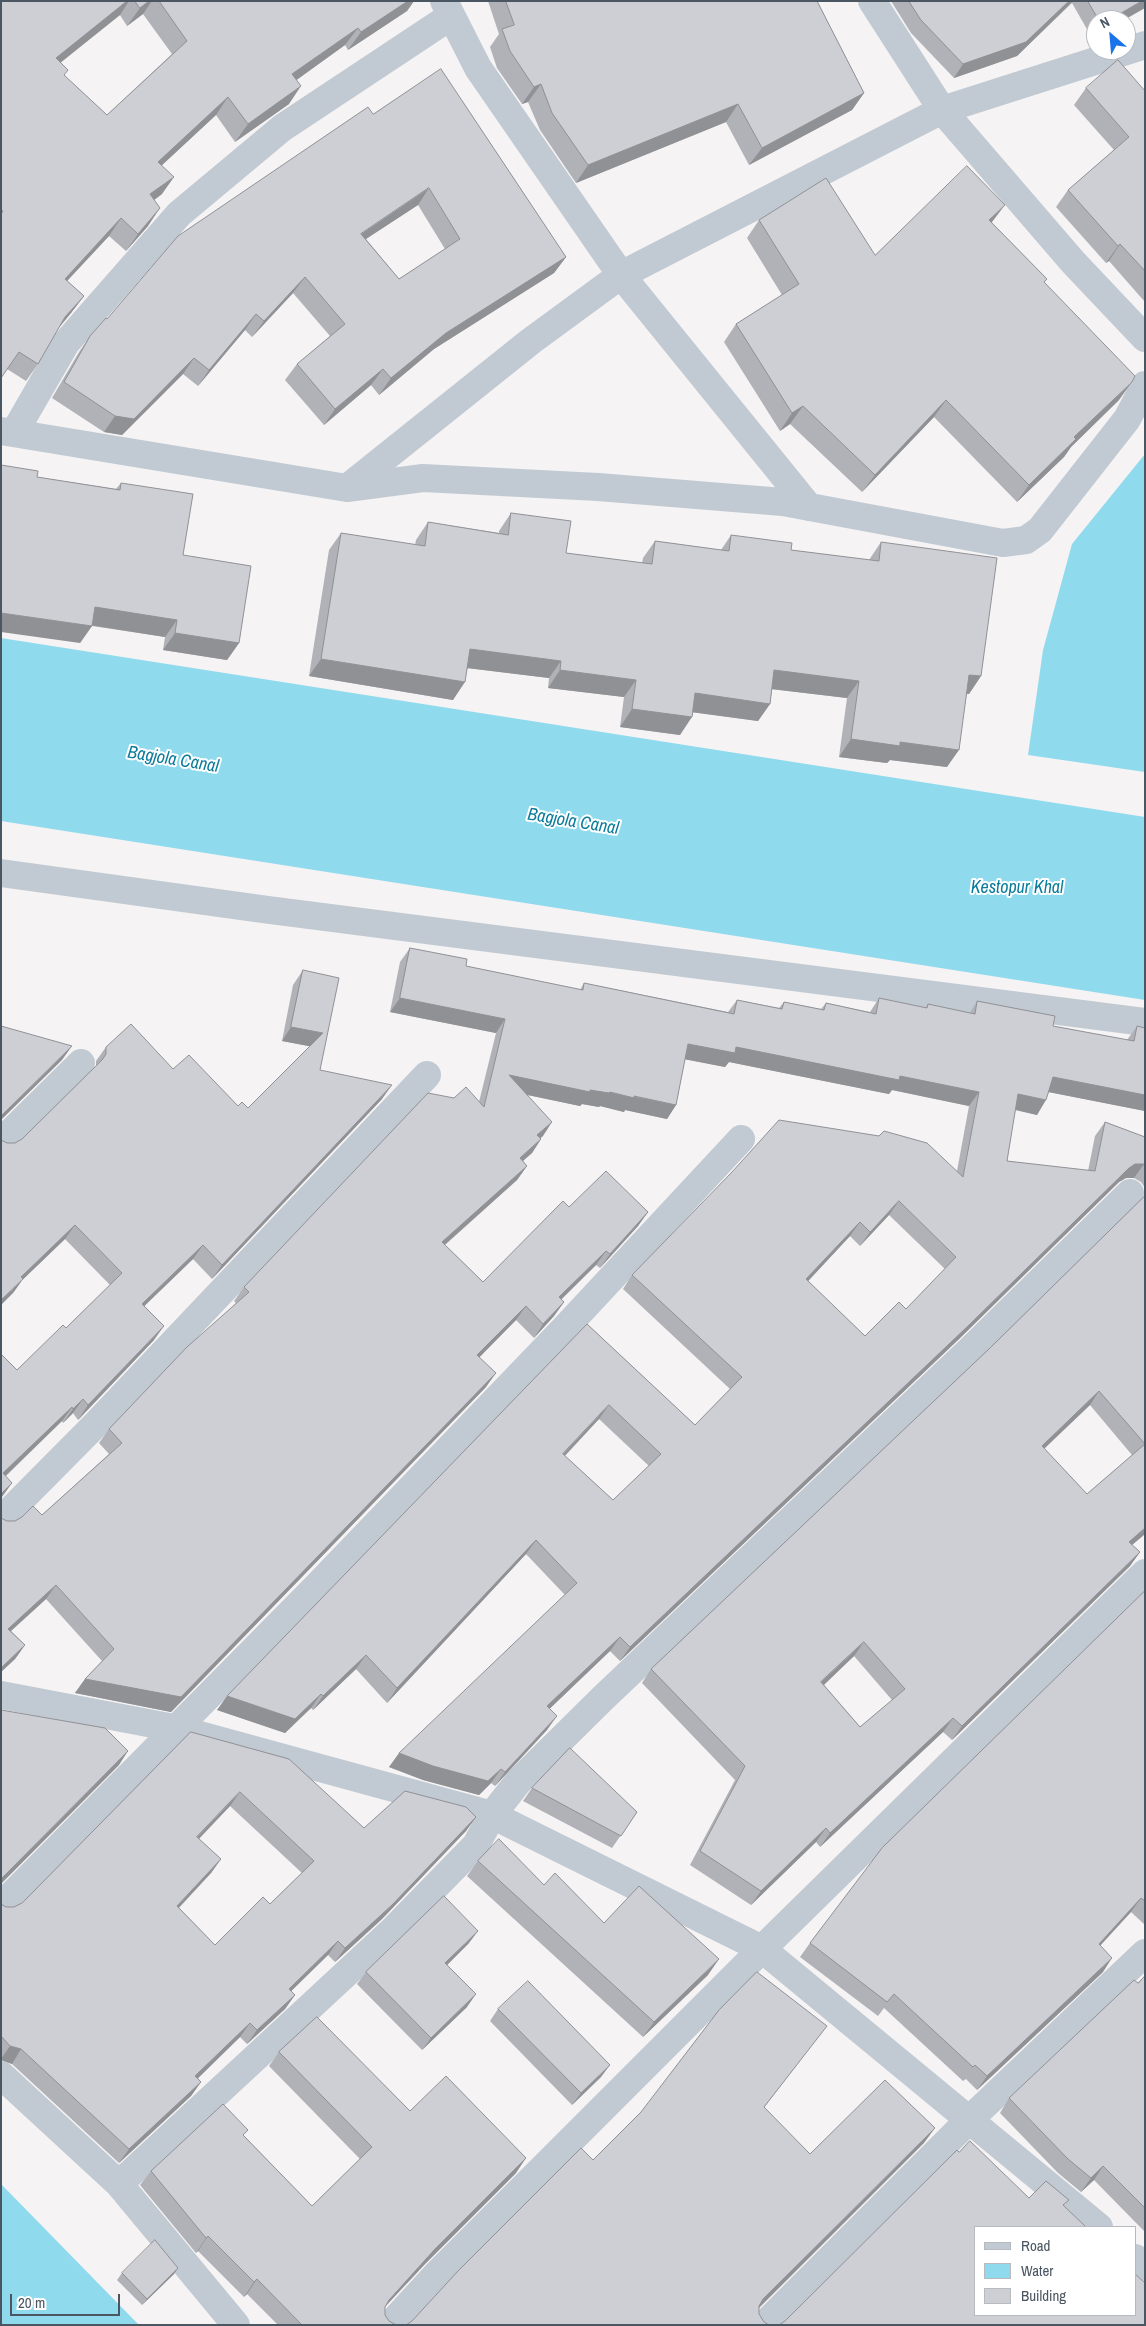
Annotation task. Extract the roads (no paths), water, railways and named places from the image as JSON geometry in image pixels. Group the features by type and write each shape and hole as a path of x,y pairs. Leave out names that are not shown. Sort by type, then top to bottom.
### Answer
{"street":[{"path":"872,1 942,110 1073,262 1145,338"},
{"path":"809,506 621,275 478,68 448,9 282,128 179,214 66,343 8,432 347,488 423,478 598,487 782,502 1003,543 1026,540 1040,530 1127,419 1145,385"},
{"path":"347,488 531,341 621,275 942,110 1145,45"},
{"path":"1,873 269,910 1145,1022"},
{"path":"1,1142 81,1062"},
{"path":"1,1520 97,1423 427,1075"},
{"path":"1,1906 174,1728 317,1586 565,1328 741,1139"},
{"path":"118,2184 393,1930 476,1845 492,1815 518,1782 603,1698 969,1351 1130,1193"},
{"path":"390,2325 443,2268 762,1949 1145,1573"},
{"path":"1,1695 174,1728 492,1815 762,1949 1098,2226"},
{"path":"764,2325 970,2119 1145,1952"},
{"path":"1,2076 118,2184 236,2325"}],"water":[{"path":"1145,454 1145,772 1028,755 1043,650 1072,544"},
{"name":"Kestopur Khal","path":"1,638 1145,817 1145,1000 1,821"},
{"path":"1,2184 139,2325 1,2325"}],"water label":[{"name":"Bagjola Canal","path":"173,760"},
{"name":"Bagjola Canal","path":"573,822"}]}
